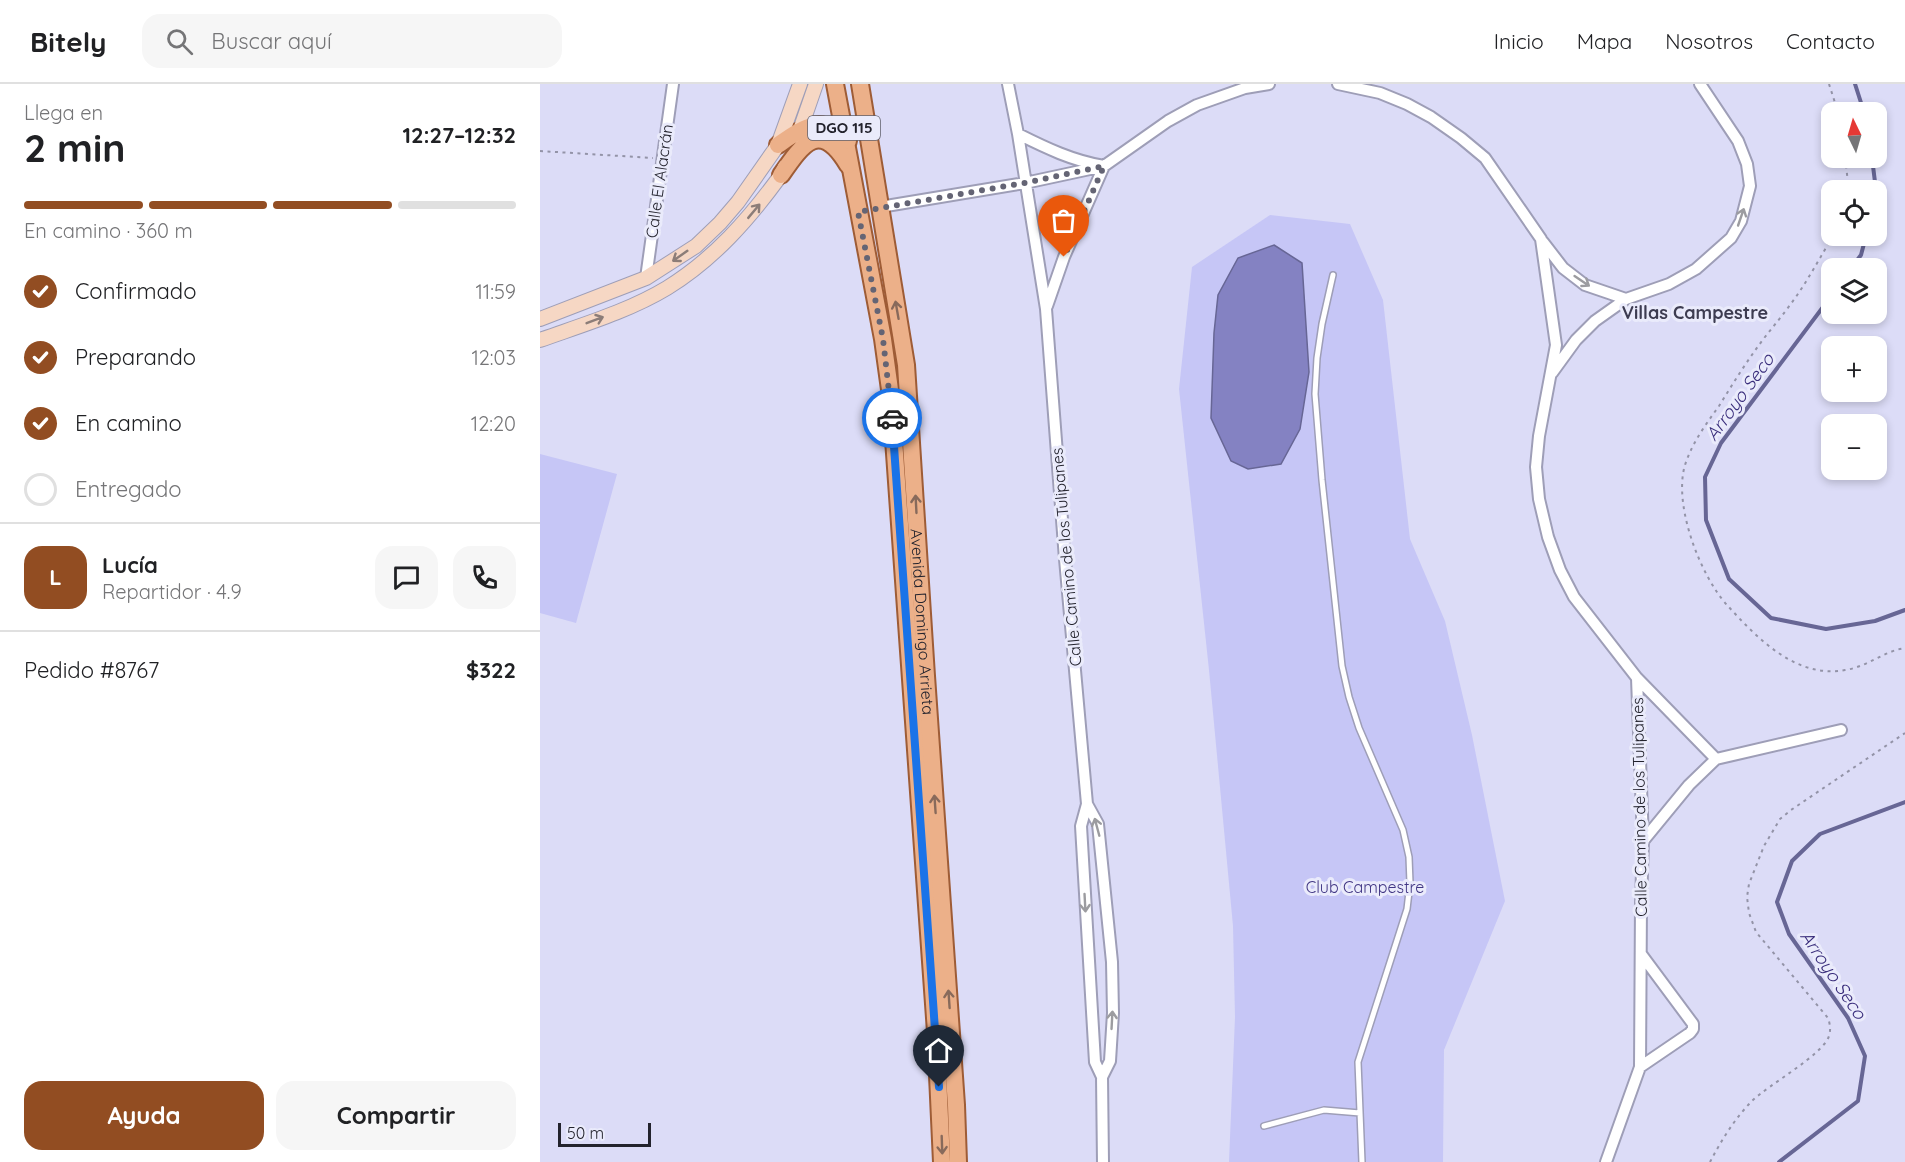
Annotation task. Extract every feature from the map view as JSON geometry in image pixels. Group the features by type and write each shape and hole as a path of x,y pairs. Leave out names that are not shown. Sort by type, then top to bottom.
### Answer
{"main road":[{"path":"542,317 646,278 696,246 738,202 778,145 800,84"},
{"path":"781,176 801,129 816,84"},
{"name":"Avenida Domingo Arrieta","path":"835,84 883,339 891,397 917,677 948,1105 958,1162"},
{"name":"Avenida Domingo Arrieta","path":"860,84 906,365 917,677"},
{"path":"778,145 801,129 818,124 826,125 845,137 875,171"},
{"path":"546,338 630,306 666,288 697,267 742,225 781,176 799,149 813,140 825,140 834,145 853,172"},
{"path":"858,212 880,207"},
{"name":"Avenida Domingo Arrieta","path":"942,1162 948,1105"}],"street":[{"name":"Calle El Alacrán","path":"646,278 673,84"},
{"name":"Calle Camino de los Tulipanes","path":"1008,84 1046,309 1087,804 1081,826 1095,1062 1102,1077 1103,1162"},
{"path":"880,207 1024,183 1104,166 1168,121 1197,105 1245,88 1269,84"},
{"name":"Calle Camino de los Tulipanes","path":"1338,84 1380,93 1407,104 1461,138 1485,158 1541,239 1556,345 1543,408 1536,467 1539,499 1548,537 1560,570 1574,597 1637,678 1643,841 1640,1067 1606,1162"},
{"path":"1550,376 1576,340 1595,321 1626,299 1669,284 1696,269 1731,238 1741,221 1750,186 1747,164 1738,141 1700,84"},
{"path":"1018,134 1042,147 1081,162 1104,166"},
{"name":"Calle Camino de los Tulipanes","path":"1046,309 1064,257 1104,166"},
{"path":"1541,239 1563,268 1585,285 1626,299"},
{"path":"542,317 546,338"},
{"path":"1637,678 1716,759"},
{"path":"1643,841 1689,785 1716,759 1840,730"},
{"name":"Calle Camino de los Tulipanes","path":"1087,804 1098,824 1112,962 1113,1013 1110,1061 1102,1077"},
{"path":"1640,1067 1693,1029 1693,1024 1641,954"}],"lane":[{"path":"1333,275 1322,324 1315,394 1342,666 1359,728 1403,830 1409,857 1410,883 1407,909 1360,1052 1357,1074 1362,1162"},
{"path":"1264,1126 1324,1110 1360,1113"}],"path":[{"path":"1829,84 1835,102"},
{"path":"540,152 662,159"},
{"path":"1827,246 1791,303 1758,346 1694,444 1685,467 1683,493 1686,522 1697,553 1716,591 1747,627 1773,649 1794,662 1823,672 1846,670 1905,648"},
{"path":"1710,1162 1737,1119 1752,1101 1826,1043 1829,1035 1828,1018 1756,932 1749,913 1747,897 1749,884 1764,846 1780,819 1791,810 1905,733"}],"green space":[{"name":"Club Campestre","path":"1270,215 1350,224 1383,300 1410,539 1445,621 1472,735 1505,901 1444,1050 1443,1162 1229,1162 1235,1017 1233,926 1179,389 1192,267"},
{"path":"540,454 617,474 576,623 540,613"}],"shaded area":[{"path":"1274,245 1302,263 1309,372 1300,429 1281,464 1248,469 1231,461 1211,418 1214,333 1218,295 1238,258"}],"waterway":[{"name":"Arroyo Seco","path":"1855,84 1861,102"},
{"name":"Arroyo Seco","path":"1873,168 1875,180"},
{"name":"Arroyo Seco","path":"1859,258 1863,246"},
{"name":"Arroyo Seco","path":"1821,310 1721,443 1705,477 1706,520 1729,579 1771,618 1826,629 1875,621 1905,610"},
{"name":"Arroyo Seco","path":"1779,1162 1858,1101 1865,1056 1848,1018 1789,934 1777,902 1792,861 1820,834 1905,802"}],"way so far":[{"path":"892,418 883,339 858,212 1024,183 1104,166 1080,216 1064,257"}],"district":[{"name":"Villas Campestre","path":"1695,313"}],"route":[{"path":"892,418 939,1087"}]}
